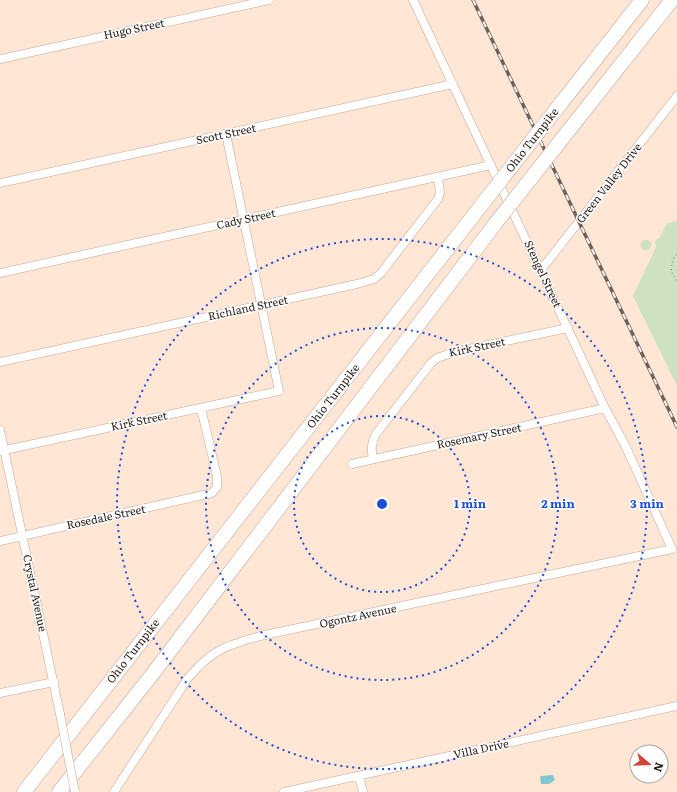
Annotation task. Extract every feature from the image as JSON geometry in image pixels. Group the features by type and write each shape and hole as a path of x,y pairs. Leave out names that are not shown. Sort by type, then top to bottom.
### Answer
{"highway":[{"name":"Ohio Turnpike","path":"24,792 642,0"},
{"name":"Ohio Turnpike","path":"59,792 151,676 495,224 672,0"}],"street":[{"name":"Hugo Street","path":"0,59 269,0"},
{"name":"Stengel Street","path":"413,0 605,408 626,447 672,549"},
{"name":"Scott Street","path":"0,183 453,84"},
{"name":"Green Valley Drive","path":"541,270 677,96"},
{"path":"226,134 262,304"},
{"name":"Cady Street","path":"0,273 438,178 491,165"},
{"name":"Richland Street","path":"0,362 374,279 381,273 438,199 440,193 438,178"},
{"name":"Kirk Street","path":"2,451 279,391 262,304"},
{"name":"Kirk Street","path":"373,459 371,449 372,441 376,434 431,363 437,358 454,352 568,328"},
{"name":"Rosedale Street","path":"0,540 212,493 217,487 217,476 201,408"},
{"name":"Rosemary Street","path":"352,464 605,408"},
{"name":"Crystal Avenue","path":"0,430 2,451 54,682 76,792"},
{"name":"Ogontz Avenue","path":"114,792 188,678 214,652 232,644 260,636 672,549"},
{"path":"0,693 54,682"},
{"name":"Villa Drive","path":"284,792 677,706"},
{"path":"359,776 363,792"}],"path":[{"path":"677,255 673,259 671,271 677,281"}],"green space":[{"path":"677,221 677,386 633,296 656,247 655,241 660,237 667,223"},
{"path":"644,240 648,240 650,241 650,249 644,250 641,247 641,243"}],"water":[{"path":"553,775 555,780 549,784 541,784 541,776"}],"railway":[{"path":"473,0 677,427"}]}
